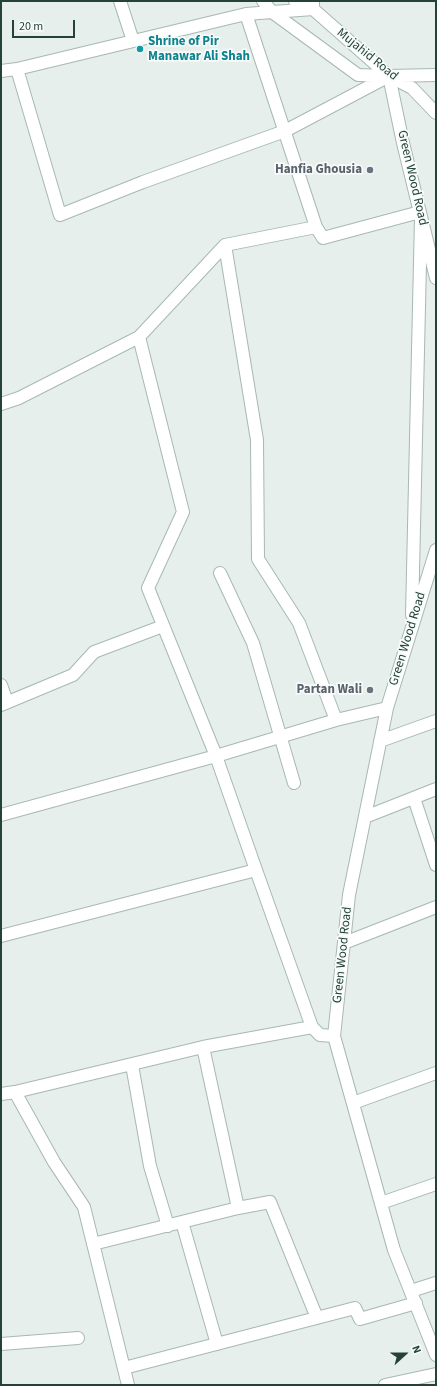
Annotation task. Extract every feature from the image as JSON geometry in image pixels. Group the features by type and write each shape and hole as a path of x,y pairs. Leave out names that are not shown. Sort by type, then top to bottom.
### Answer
{"street":[{"path":"120,1 133,41"},
{"path":"263,1 272,12 358,75 436,75"},
{"name":"Mujahid Road","path":"295,1 313,5 389,76 412,88 436,113"},
{"path":"1,71 17,69 246,14 272,12 313,5"},
{"path":"246,14 316,227 323,238 420,215 411,629"},
{"path":"17,69 60,215 144,182 285,131 389,76"},
{"name":"Green Wood Road","path":"389,76 403,143 436,278"},
{"path":"1,404 19,398 139,337 225,245 316,227"},
{"path":"225,245 257,440 258,559 299,623 336,720"},
{"path":"139,337 182,512 148,588 216,756 312,1027 320,1035 334,1036"},
{"name":"Green Wood Road","path":"436,550 387,708 380,741 349,895 334,1036 394,1250 436,1355"},
{"path":"220,573 253,643 294,783"},
{"path":"1,684 4,704 73,675 94,652 163,626"},
{"path":"1,815 216,756 336,720 387,708"},
{"path":"380,741 436,721"},
{"path":"365,817 436,789"},
{"path":"414,798 436,865"},
{"path":"1,936 256,870"},
{"path":"344,943 436,907"},
{"path":"1,1094 132,1065 202,1047 312,1027"},
{"path":"202,1047 238,1208"},
{"path":"132,1065 150,1166 168,1226"},
{"path":"353,1103 436,1073"},
{"path":"15,1092 54,1162 84,1207 128,1385"},
{"path":"381,1203 436,1184"},
{"path":"93,1244 238,1208 270,1202 317,1318"},
{"path":"182,1222 217,1344"},
{"path":"411,1291 436,1283"},
{"path":"124,1368 355,1308 360,1319 416,1303"},
{"path":"1,1344 78,1338"},
{"path":"385,1385 436,1374"}],"place":[{"name":"Shrine of Pir Manawar Ali Shah","path":"140,49"},
{"name":"Hanfia Ghousia","path":"370,170"},
{"name":"Partan Wali","path":"370,690"}]}
